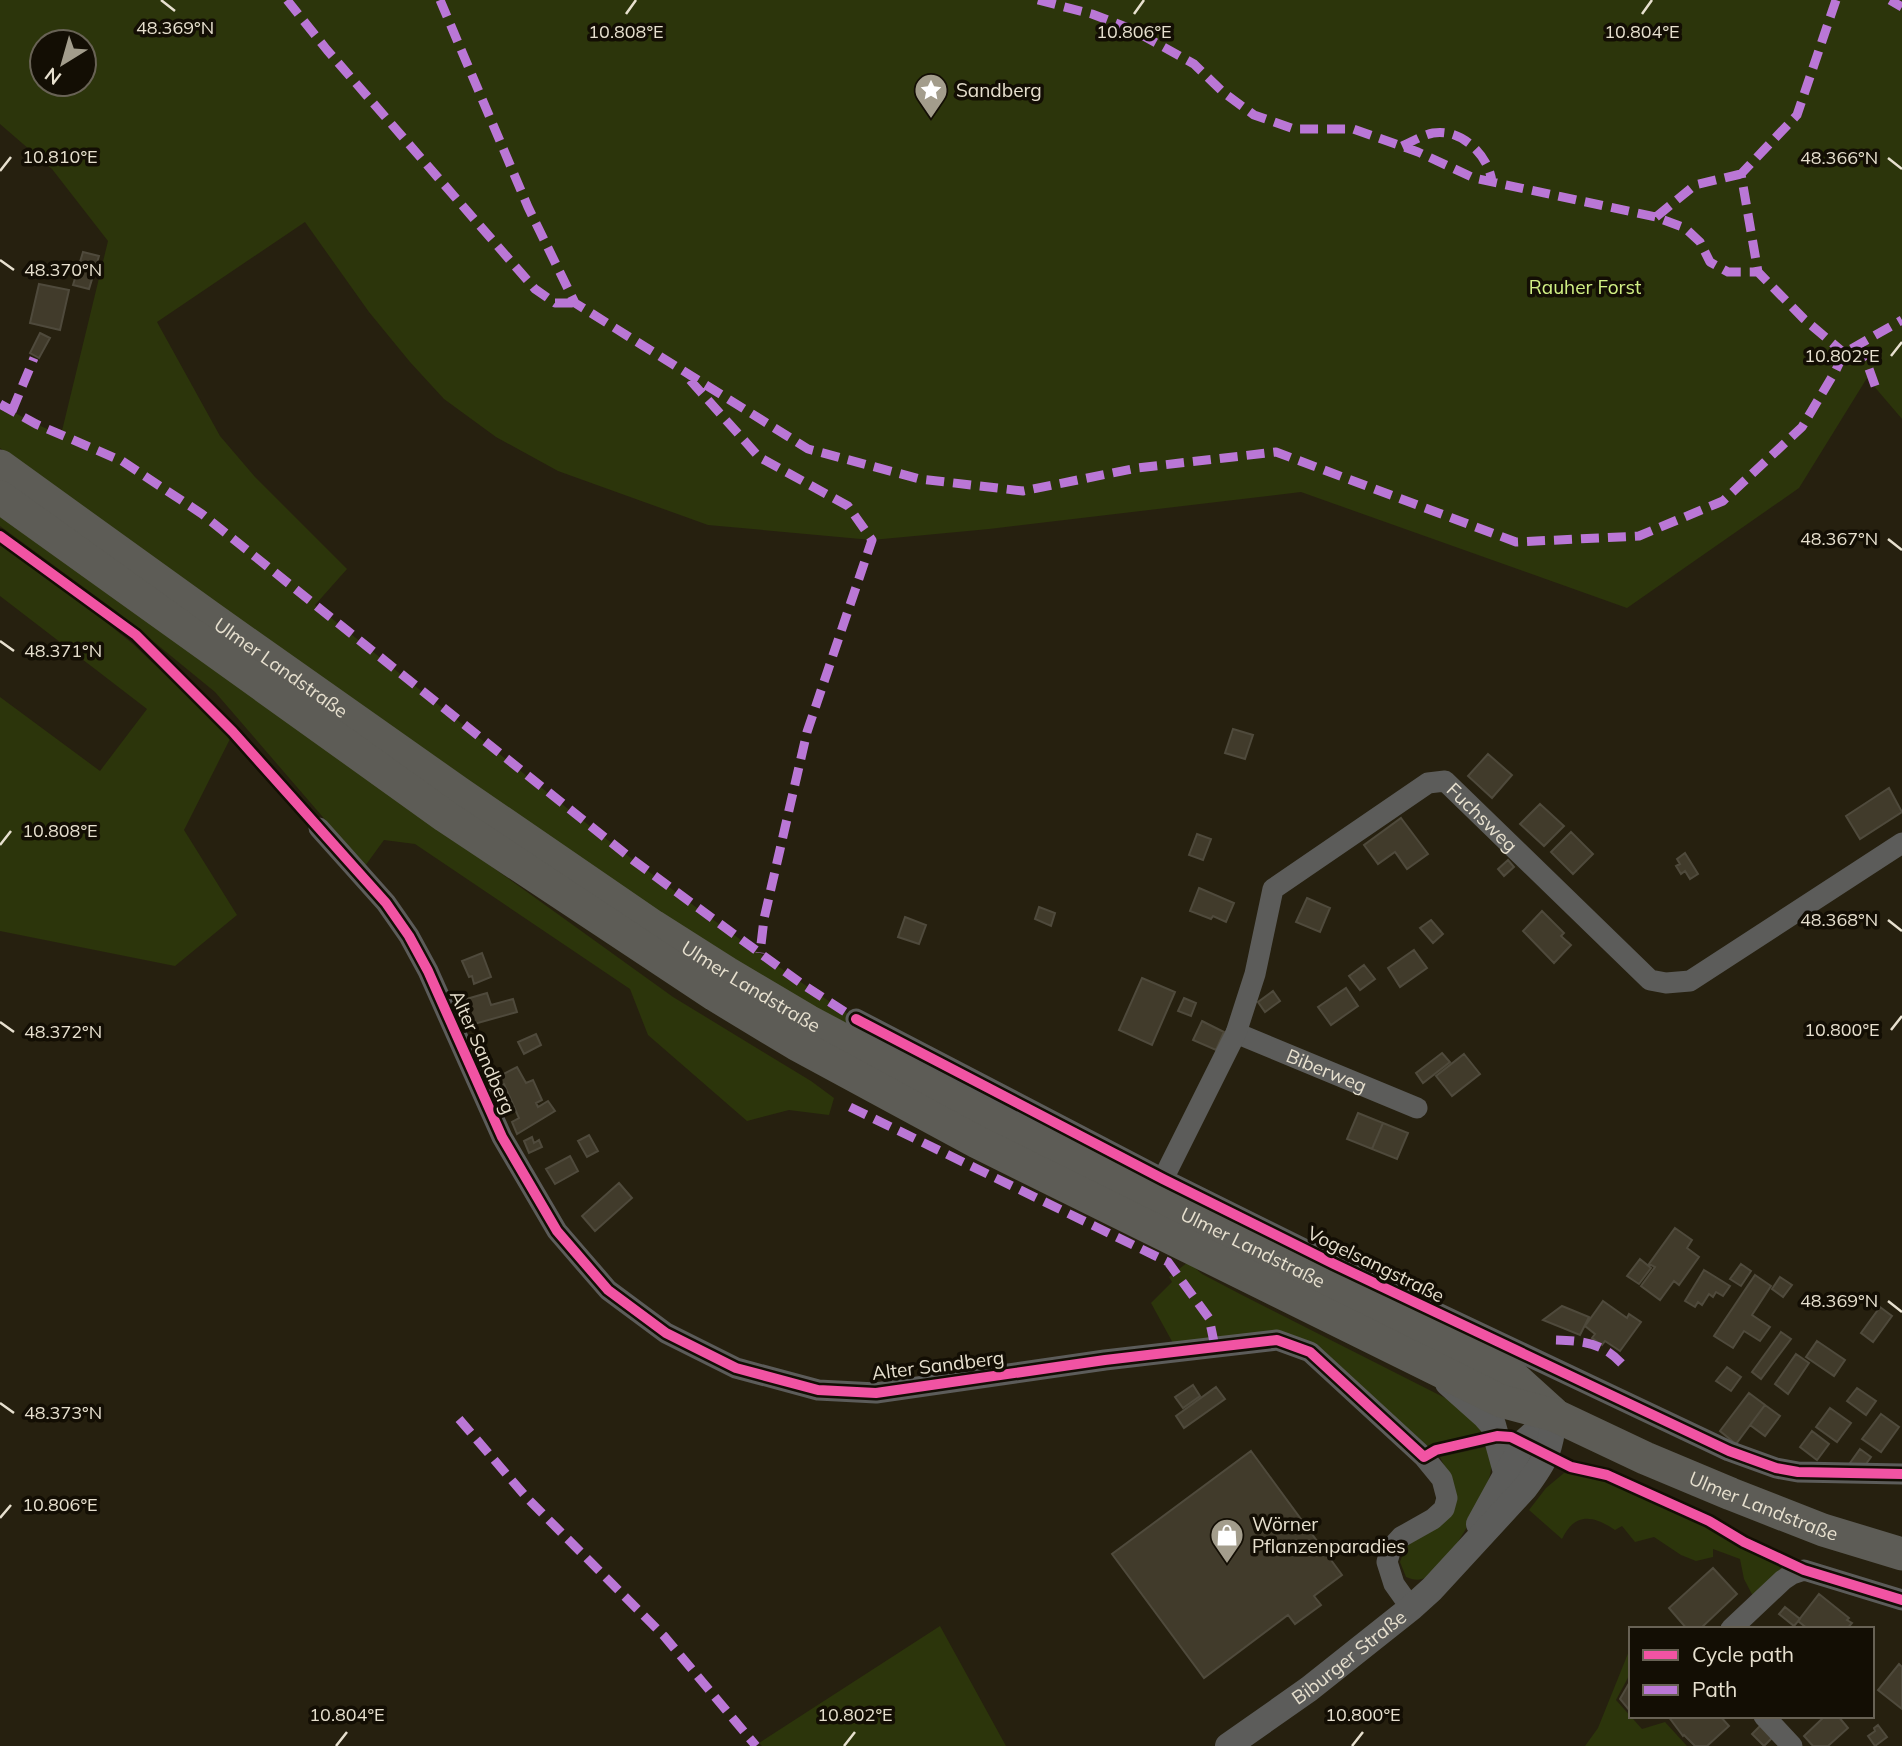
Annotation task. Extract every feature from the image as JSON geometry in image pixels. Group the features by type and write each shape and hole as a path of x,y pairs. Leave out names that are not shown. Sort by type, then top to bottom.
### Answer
{"main road":[{"name":"Ulmer Landstraße","path":"0,466 218,624 459,793 653,926 727,973 820,1028 988,1117 1510,1374 1554,1415"},
{"name":"Ulmer Landstraße","path":"0,497 445,816 715,995 879,1090 977,1142 1503,1402 1554,1415 1645,1458 1822,1530 1902,1554"}],"street":[{"name":"Fuchsweg","path":"1163,1179 1236,1032 1255,974 1273,889 1428,783 1446,781 1650,980 1666,983 1690,981 1902,843"},
{"name":"Alter Sandberg","path":"319,828 386,903 409,936 428,971 502,1137 557,1231 608,1290 666,1334 736,1368 818,1390 876,1393 1105,1360 1277,1340 1311,1352 1424,1457 1442,1479 1447,1499 1444,1509 1433,1519 1401,1537 1391,1548 1387,1562 1394,1584 1411,1608"},
{"name":"Vogelsangstraße","path":"856,1019 1163,1179 1334,1264 1728,1451 1776,1468 1798,1472 1902,1474"},
{"name":"Biberweg","path":"1236,1032 1417,1108"},
{"path":"1428,1365 1493,1425 1506,1472"},
{"name":"Biburger Straße","path":"1461,1558 1524,1442 1554,1415"},
{"name":"Biburger Straße","path":"1228,1746 1309,1689 1432,1589 1525,1488 1538,1470 1552,1441 1554,1415"},
{"path":"1733,1627 1783,1580 1804,1570 1902,1600"},
{"path":"1766,1718 1792,1746"}],"green space":[{"name":"Rauher Forst","path":"0,0 1902,0 1902,419 1867,378 1799,488 1627,608 1301,492 872,540 708,525 558,471 496,437 444,399 369,312 305,222 157,322 220,436 255,477 347,569 315,605 648,871 716,922 856,1019 851,1032 712,951 78,506 0,448 0,405 61,435 108,241 52,169 0,124"},
{"path":"0,513 673,997 811,1081 834,1098 829,1115 789,1110 747,1121 648,1035 630,989 415,844 384,840 365,866 215,692 116,611 0,526"},
{"path":"0,539 133,644 231,737 184,830 237,915 175,966 0,931 0,697 100,771 147,709 0,596"},
{"path":"1188,1262 1202,1274 1461,1406 1484,1432 1422,1447 1307,1344 1174,1345 1151,1303 1172,1282 1169,1277"},
{"path":"1490,1446 1489,1480 1476,1511 1456,1544 1446,1559 1427,1577 1416,1580 1406,1577 1400,1562 1406,1546 1443,1524 1445,1467 1440,1457"},
{"path":"1564,1473 1600,1478 1637,1493 1706,1525 1742,1547 1789,1567 1754,1598 1744,1579 1740,1559 1713,1549 1713,1557 1696,1561 1681,1555 1654,1537 1635,1542 1622,1526 1615,1530 1592,1519 1579,1520 1573,1524 1562,1539 1529,1510 1546,1488"},
{"path":"940,1626 1006,1746 762,1746 759,1743"},
{"path":"1629,1651 1629,1676 1616,1700 1629,1718 1642,1729 1665,1722 1687,1746 1585,1746 1598,1728"}],"building":[{"path":"83,252 99,256 89,289 73,285"},
{"path":"39,284 69,290 60,330 30,323"},
{"path":"40,333 50,338 39,358 30,353"},
{"path":"1233,729 1253,735 1245,759 1225,753"},
{"path":"1488,754 1512,775 1492,798 1468,776"},
{"path":"1889,788 1902,812 1860,839 1846,816"},
{"path":"1540,804 1564,826 1544,846 1520,824"},
{"path":"1401,818 1428,854 1407,869 1395,852 1378,864 1364,845"},
{"path":"1571,832 1593,854 1573,874 1551,852"},
{"path":"1197,834 1211,839 1203,860 1189,855"},
{"path":"1685,853 1698,874 1690,879 1685,871 1681,874 1676,866 1680,864 1677,859"},
{"path":"1508,860 1514,867 1504,876 1498,869"},
{"path":"1199,888 1234,903 1226,922 1190,911"},
{"path":"1307,898 1330,908 1320,932 1296,922"},
{"path":"1039,907 1055,913 1051,926 1035,919"},
{"path":"1542,911 1564,933 1561,936 1571,945 1554,963 1523,931"},
{"path":"905,917 926,925 919,944 898,937"},
{"path":"1431,920 1443,934 1433,943 1420,928"},
{"path":"1414,950 1427,968 1400,987 1388,968"},
{"path":"482,953 491,977 474,984 462,961"},
{"path":"1364,965 1375,979 1360,990 1349,976"},
{"path":"1142,978 1175,992 1152,1045 1119,1030"},
{"path":"1346,988 1358,1006 1331,1025 1318,1007"},
{"path":"1273,991 1280,1001 1265,1012 1258,1002"},
{"path":"487,993 491,1005 513,999 517,1012 474,1024 469,1008 465,1009 463,1000"},
{"path":"1184,998 1196,1003 1191,1016 1178,1011"},
{"path":"1202,1021 1224,1032 1216,1050 1193,1040"},
{"path":"536,1034 541,1045 524,1054 518,1042"},
{"path":"1442,1053 1450,1062 1423,1083 1416,1073"},
{"path":"1464,1054 1480,1074 1452,1096 1436,1076"},
{"path":"517,1067 526,1083 533,1080 542,1100 536,1103 538,1107 548,1101 555,1111 517,1134 512,1122 519,1118 504,1084 498,1087 494,1079"},
{"path":"1358,1113 1383,1123 1372,1149 1347,1139"},
{"path":"1383,1123 1408,1133 1397,1159 1372,1149"},
{"path":"589,1135 598,1151 587,1157 578,1141"},
{"path":"532,1137 534,1143 539,1140 542,1147 529,1153 524,1141"},
{"path":"570,1156 578,1171 555,1184 546,1169"},
{"path":"619,1183 632,1198 595,1231 582,1216"},
{"path":"1675,1228 1692,1240 1687,1248 1699,1257 1679,1285 1674,1281 1660,1300 1641,1286 1655,1267 1649,1264"},
{"path":"1640,1259 1651,1268 1639,1284 1627,1276"},
{"path":"1741,1264 1751,1271 1741,1286 1730,1279"},
{"path":"1704,1270 1730,1286 1723,1296 1716,1292 1713,1297 1709,1294 1702,1305 1698,1302 1695,1307 1685,1301"},
{"path":"1755,1275 1771,1286 1752,1315 1770,1327 1760,1341 1744,1331 1733,1348 1714,1336"},
{"path":"1780,1277 1792,1285 1783,1297 1772,1289"},
{"path":"1603,1301 1627,1318 1629,1314 1641,1322 1620,1351 1605,1341 1602,1345 1592,1338 1595,1334 1585,1326"},
{"path":"1562,1306 1589,1317 1580,1335 1543,1320"},
{"path":"1880,1307 1892,1316 1873,1342 1861,1333"},
{"path":"1781,1332 1791,1339 1761,1379 1752,1372"},
{"path":"1817,1341 1845,1360 1834,1376 1806,1357"},
{"path":"1796,1354 1809,1363 1788,1394 1775,1384"},
{"path":"1727,1367 1741,1377 1731,1391 1716,1381"},
{"path":"1193,1385 1200,1396 1183,1408 1175,1397"},
{"path":"1216,1387 1225,1399 1184,1428 1176,1416"},
{"path":"1857,1388 1876,1401 1866,1415 1847,1401"},
{"path":"1749,1393 1765,1405 1736,1444 1720,1431"},
{"path":"1765,1405 1780,1416 1765,1436 1750,1425"},
{"path":"1830,1408 1851,1423 1837,1442 1816,1427"},
{"path":"1881,1414 1899,1427 1881,1452 1862,1439"},
{"path":"1812,1431 1829,1444 1817,1460 1800,1447"},
{"path":"1860,1449 1871,1457 1861,1471 1850,1463"},
{"name":"Wörner Pflanzenparadies","path":"1251,1451 1342,1575 1314,1596 1321,1605 1295,1624 1288,1615 1204,1678 1112,1554"},
{"path":"1713,1568 1737,1594 1702,1627 1685,1627 1669,1608"},
{"path":"1819,1594 1852,1623 1849,1627 1806,1627 1798,1621"},
{"path":"1785,1607 1800,1619 1794,1626 1779,1614"},
{"path":"1899,1664 1902,1667 1902,1709 1878,1690"},
{"path":"1629,1683 1629,1710 1620,1699"},
{"path":"1670,1718 1722,1718 1729,1726 1707,1746 1695,1746 1683,1736"},
{"path":"1823,1718 1840,1718 1848,1728 1828,1746 1813,1746 1804,1736"},
{"path":"1761,1725 1773,1737 1764,1746 1752,1734"},
{"path":"1878,1725 1887,1737 1875,1746 1868,1736"}],"marked path":[{"path":"287,0 327,50 535,289 555,303 575,303"},
{"path":"440,0 528,207 575,303 808,449 920,479 1023,491 1137,468 1276,452 1516,542 1639,536 1723,501 1802,427 1844,353 1902,320"},
{"path":"1038,0 1092,14 1131,29 1194,64 1224,93 1254,115 1294,129 1353,129 1418,152 1474,178 1656,217 1685,228 1700,242 1710,262 1728,272 1758,272"},
{"path":"1836,0 1797,115 1741,174 1758,272 1804,319 1844,353"},
{"path":"1890,0 1902,7"},
{"path":"1402,146 1433,133 1454,135 1464,139 1480,154 1490,172 1492,182"},
{"path":"1656,217 1695,185 1741,174"},
{"path":"1855,346 1868,366 1878,394"},
{"path":"12,411 34,358"},
{"path":"690,380 759,457 848,506 872,540 807,732 764,919 760,953"},
{"path":"0,404 36,424 122,461 202,514 633,860 802,984 856,1019"},
{"path":"850,1107 1168,1262 1209,1318 1215,1347"},
{"path":"1556,1340 1593,1345 1608,1352 1623,1365"},
{"path":"459,1419 527,1498 664,1636 756,1746"}],"cycle path":[{"path":"0,536 136,635 233,732 386,903 409,936 428,971 502,1137 557,1231 608,1290 666,1333 736,1368 818,1390 876,1393 1105,1360 1277,1340 1310,1352 1424,1457 1436,1450 1497,1436 1511,1437 1571,1467 1607,1475 1709,1521 1744,1542 1804,1570 1902,1600"},
{"path":"856,1019 1163,1179 1334,1264 1729,1451 1776,1468 1798,1472 1902,1474"}],"place":[{"name":"Sandberg","path":"931,120"},
{"name":"Wörner Pflanzenparadies","path":"1227,1565"}]}
